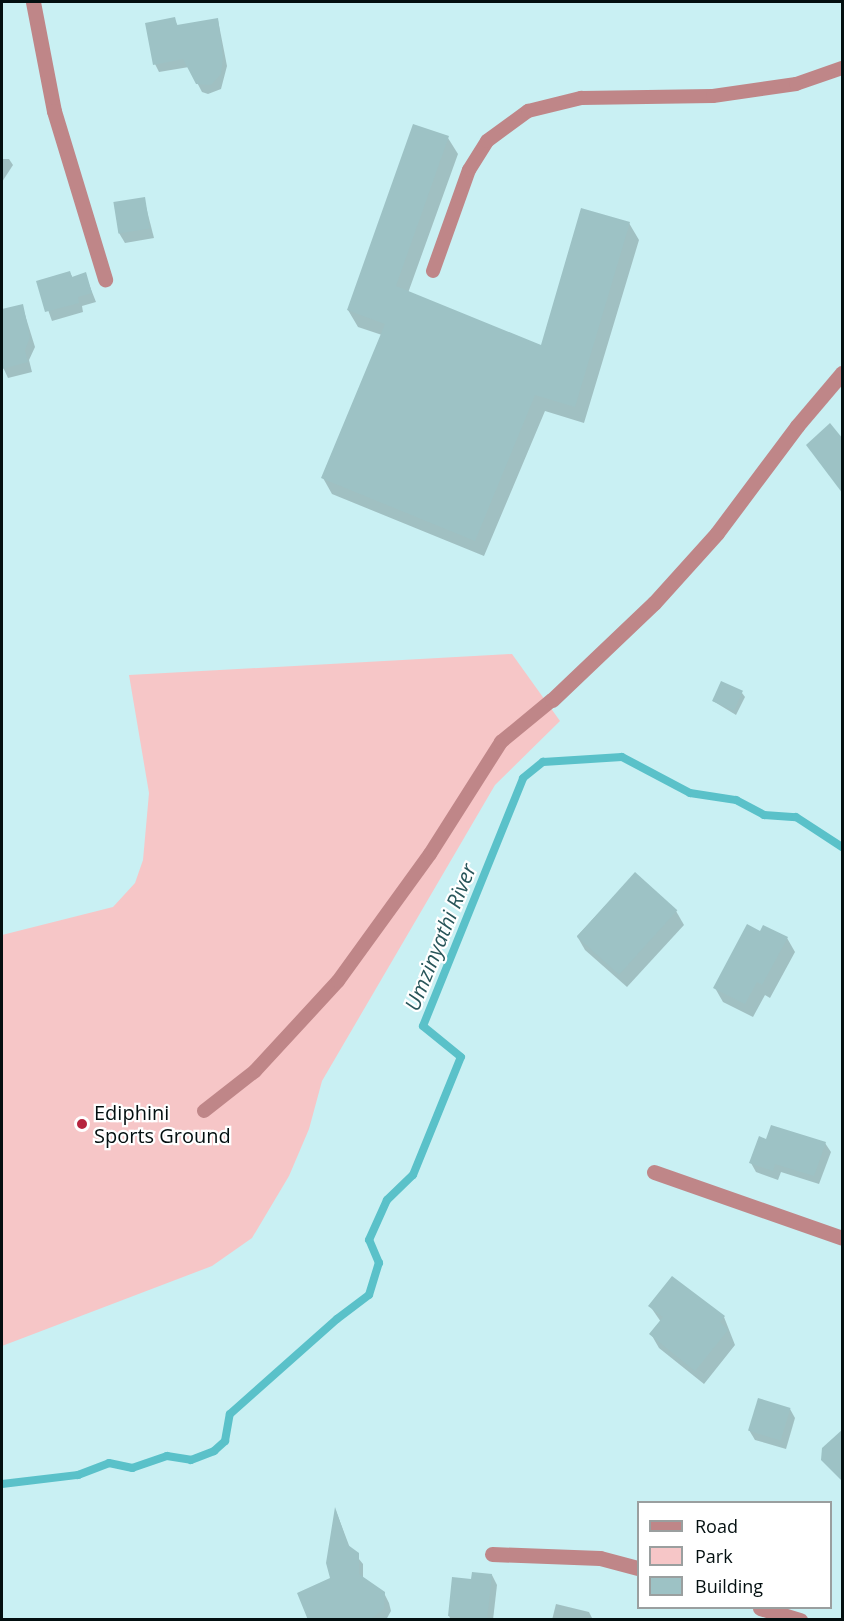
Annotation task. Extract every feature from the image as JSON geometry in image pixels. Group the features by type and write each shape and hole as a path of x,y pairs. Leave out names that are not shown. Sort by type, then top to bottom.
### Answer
{"street":[{"path":"33,2 54,111 105,279"},
{"path":"552,700 654,603 717,532 797,426 843,373"},
{"path":"654,1172 843,1238"},
{"path":"492,1554 600,1558 637,1567"},
{"path":"763,1609 800,1620"}],"lane":[{"path":"434,272 469,170 487,141 528,111 581,98 713,96 796,84 843,69"},
{"path":"204,1112 255,1071 338,981 430,854 501,742 552,700"}],"green space":[{"path":"512,654 560,721 495,785 322,1081 309,1129 289,1176 252,1238 212,1266 2,1346 2,935 113,907 135,883 143,860 149,793 129,675"}],"building":[{"path":"175,17 177,25 218,18 223,57 221,74 211,85 196,84 183,59 153,65 145,23"},
{"path":"413,124 449,136 396,286 541,345 581,208 630,222 575,407 535,395 475,541 321,478 385,324 347,310"},
{"path":"145,197 150,229 118,234 113,202"},
{"path":"70,271 72,277 86,272 92,293 78,297 79,303 45,312 36,281"},
{"path":"23,304 30,337 25,350 28,362 2,369 2,309"},
{"path":"830,423 843,439 843,494 806,445"},
{"path":"721,681 743,691 734,711 712,701"},
{"path":"635,872 677,910 619,975 577,937"},
{"path":"747,924 760,931 763,925 788,937 762,985 757,982 745,1004 713,988"},
{"path":"771,1125 826,1142 814,1176 775,1164 773,1171 749,1163 759,1136 766,1139"},
{"path":"672,1276 725,1316 720,1322 728,1330 695,1371 649,1334 663,1317 648,1306"},
{"path":"758,1398 791,1408 781,1440 748,1431"},
{"path":"843,1429 843,1482 821,1460 822,1448"},
{"path":"335,1507 348,1545 359,1553 359,1574 385,1592 384,1609 371,1619 308,1620 297,1593 330,1578 326,1563"},
{"path":"472,1572 492,1574 487,1620 448,1616 452,1577 471,1579"}],"waterway":[{"name":"Umzinyathi River","path":"2,1484 78,1475 109,1463 132,1468 167,1456 191,1460 214,1451 225,1441 230,1414 337,1319 369,1295 379,1263 369,1240 387,1200 413,1175 461,1057 423,1026 523,778 543,762 622,757 690,793 736,800 764,815 796,817 842,847"}],"place":[{"name":"Ediphini Sports Ground","path":"82,1124"}]}
